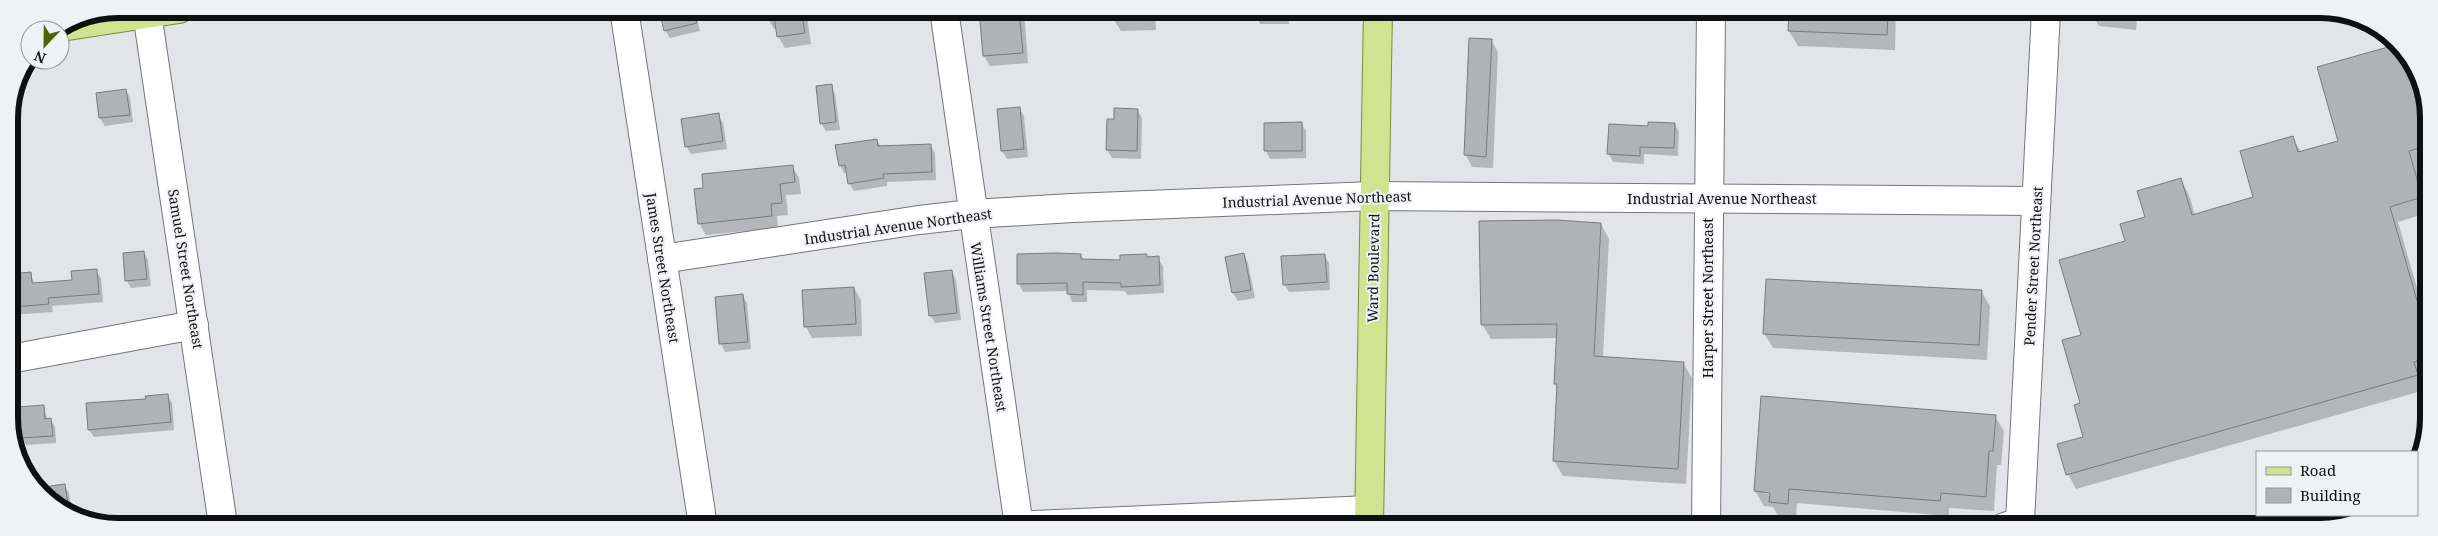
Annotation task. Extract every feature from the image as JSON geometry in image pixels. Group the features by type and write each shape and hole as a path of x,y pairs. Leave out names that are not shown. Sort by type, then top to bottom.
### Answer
{"main road":[{"path":"84,24 121,18"},
{"name":"Ward Boulevard","path":"1369,518 1378,18"}],"street":[{"name":"Samuel Street Northeast","path":"148,18 222,518"},
{"name":"James Street Northeast","path":"625,18 702,518"},
{"name":"Williams Street Northeast","path":"945,18 1015,518"},
{"name":"Harper Street Northeast","path":"1706,518 1710,18"},
{"name":"Pender Street Northeast","path":"2012,518 2036,201 2046,18"},
{"name":"Industrial Avenue Northeast","path":"662,259 972,214 1072,208 1374,196 2036,201"},
{"path":"18,358 194,326"}],"building":[{"path":"661,18 696,18 697,23 664,31"},
{"path":"774,18 802,18 805,33 777,37"},
{"path":"980,18 1020,18 1023,53 983,56"},
{"path":"1789,18 1888,18 1887,35 1788,31"},
{"path":"1469,38 1492,39 1486,157 1464,155"},
{"path":"2390,46 2399,55 2401,62 2404,62 2415,85 2419,98 2420,148 2409,151 2420,190 2420,198 2390,207 2420,311 2420,360 2414,362 2418,375 2066,475 2057,444 2083,437 2074,405 2080,403 2062,340 2081,335 2059,260 2125,241 2120,224 2145,217 2137,191 2181,178 2192,215 2253,197 2240,151 2293,136 2298,152 2338,141 2317,67"},
{"path":"832,84 836,122 820,124 816,86"},
{"path":"126,89 130,115 99,118 96,93"},
{"path":"1020,107 1024,149 1001,151 997,109"},
{"path":"1114,108 1138,109 1137,151 1106,150 1107,119 1114,119"},
{"path":"719,113 723,141 685,147 681,119"},
{"path":"1302,122 1302,151 1264,151 1264,123"},
{"path":"1648,122 1675,123 1674,148 1640,147 1640,156 1607,154 1609,124 1648,126"},
{"path":"877,139 878,146 931,144 932,172 883,174 884,178 848,184 845,165 839,166 835,145"},
{"path":"793,165 795,182 780,184 782,203 771,204 772,216 698,224 694,189 703,188 702,174"},
{"path":"1556,220 1601,223 1594,356 1684,362 1678,469 1553,461 1557,384 1554,384 1557,324 1481,325 1479,221"},
{"path":"144,251 147,279 125,281 123,253"},
{"path":"1244,253 1251,290 1232,293 1225,257"},
{"path":"1017,254 1081,254 1081,259 1120,260 1120,255 1147,254 1147,257 1159,256 1160,285 1121,287 1121,283 1083,282 1083,295 1067,294 1067,283 1017,284"},
{"path":"1325,254 1327,282 1283,285 1281,256"},
{"path":"97,269 99,294 48,298 49,304 18,307 18,273 31,272 32,283 72,280 71,271"},
{"path":"952,270 957,313 929,316 924,273"},
{"path":"1766,279 1982,290 1979,345 1763,334"},
{"path":"854,287 856,324 804,327 802,290"},
{"path":"743,294 748,342 719,344 715,297"},
{"path":"168,394 171,422 88,430 86,403 146,399 145,396"},
{"path":"1761,396 1996,415 1993,451 1989,451 1986,497 1941,493 1940,501 1789,489 1788,504 1769,502 1770,493 1754,491"},
{"path":"44,405 45,419 51,418 53,436 20,438 18,407"},
{"path":"65,484 68,505 57,498 45,487"}]}
